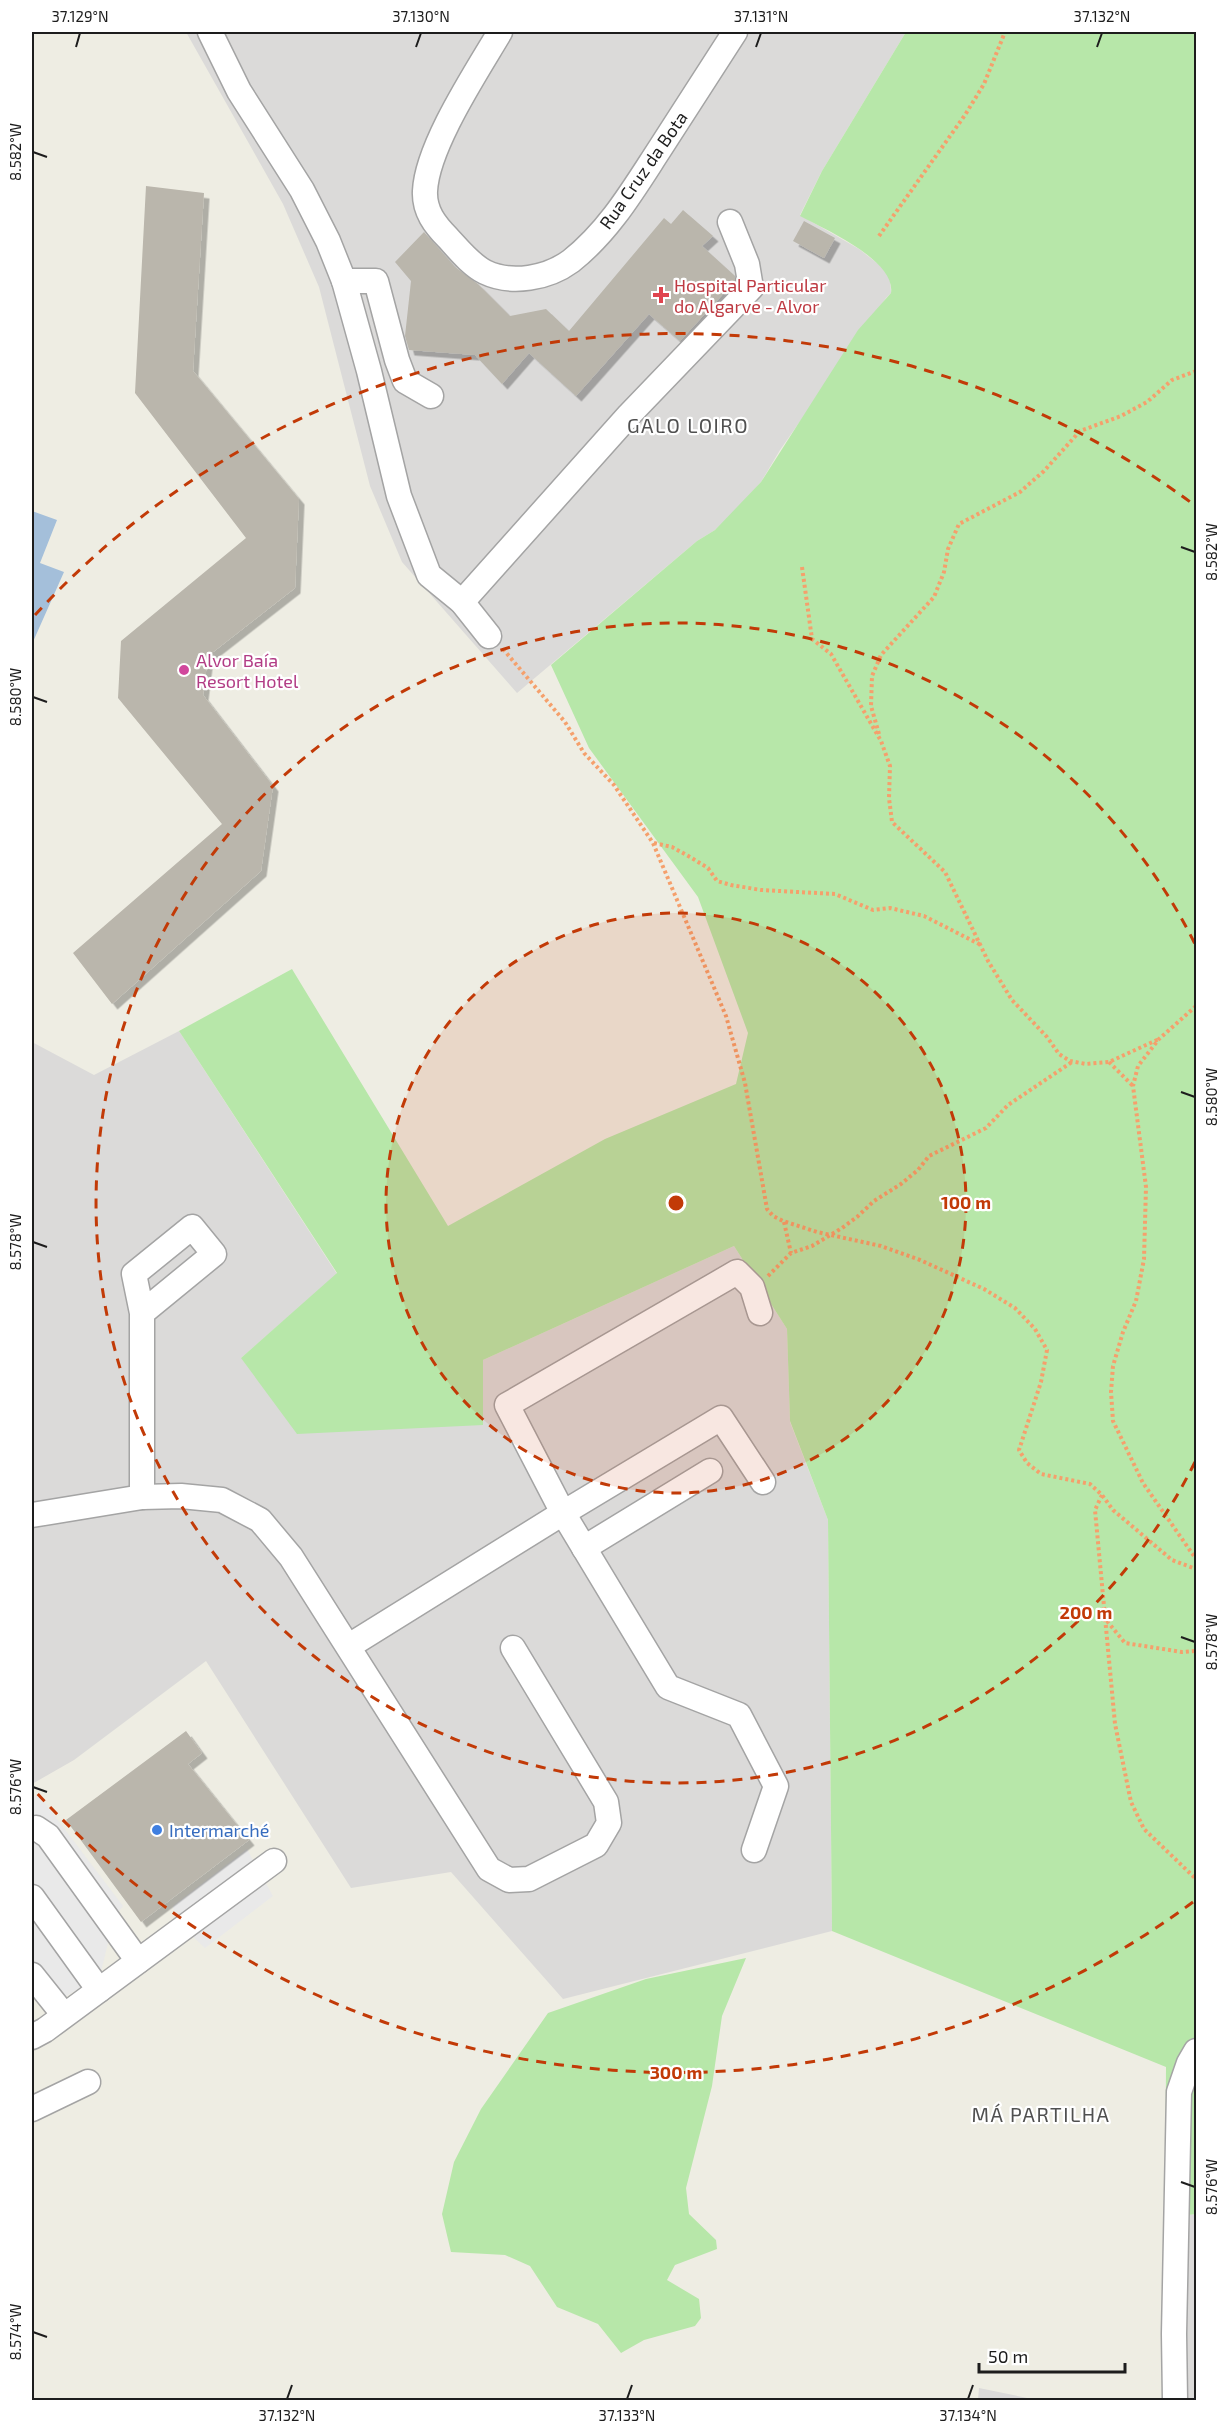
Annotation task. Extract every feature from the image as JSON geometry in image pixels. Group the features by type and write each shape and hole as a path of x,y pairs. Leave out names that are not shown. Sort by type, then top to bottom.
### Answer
{"street":[{"path":"210,32 239,91 302,190 328,241 344,281 369,371 399,496 429,575 462,602 489,636"},
{"name":"Rua Cruz da Bota","path":"500,32 458,104 442,139 428,174 425,192 426,208 437,226 467,258 485,272 504,278 526,279 550,273 570,262 593,242 621,209 735,32"},
{"path":"462,602 629,415 751,288 747,264 730,222"},
{"path":"344,281 376,281 397,360 405,381 430,396"},
{"path":"754,1850 776,1786 739,1715 668,1687 563,1513 507,1405 737,1272 752,1287 760,1313"},
{"path":"142,1312 142,1497"},
{"path":"349,1646 721,1418 763,1482"},
{"path":"584,1548 710,1471"},
{"path":"32,1515 142,1497 181,1496 222,1500 260,1520 291,1557 489,1869 509,1880 529,1879 596,1845 609,1823 606,1802 513,1648"},
{"path":"32,1830 36,1828 48,1836 138,1961"},
{"path":"32,2037 45,2030 274,1861"},
{"path":"32,1897 99,1990"},
{"path":"32,1975 64,2015"},
{"path":"1175,2400 1174,2305 1179,2092 1189,2063 1197,2051"},
{"path":"32,2109 88,2082"}],"path":[{"path":"879,236 965,115 984,84 1005,32"},
{"path":"1159,1039 1109,1062 1086,1064 1073,1061 1059,1054 1047,1037 1012,1000 981,945 945,872 892,822 889,798 890,766 871,706 872,676 881,655 934,597 944,572 948,549 959,524 1020,492 1044,471 1080,431 1138,407 1172,380 1197,371"},
{"path":"802,567 812,639 831,654 881,741"},
{"path":"489,636 515,661 565,722 584,753 614,785 633,810 653,843 726,1016 746,1083 767,1209 773,1216 783,1221 881,1245 920,1260 984,1289 1016,1308 1035,1329 1047,1350 1041,1382 1019,1450 1027,1463 1041,1474 1090,1484 1113,1510 1172,1560 1197,1569"},
{"path":"653,843 672,847 690,856 708,868 717,881 761,890 835,894 873,910 890,908 924,916 981,945"},
{"path":"1197,1006 1159,1039 1138,1066 1133,1086 1146,1187 1144,1258 1136,1301 1123,1332 1113,1366 1110,1392 1113,1421 1143,1483 1197,1559"},
{"path":"752,1287 771,1275 791,1253 812,1246 857,1217 874,1201 918,1170 929,1156 986,1128 1008,1105 1073,1061"},
{"path":"1109,1062 1133,1086"},
{"path":"783,1221 791,1253"},
{"path":"1102,1495 1095,1510 1115,1724 1131,1802 1144,1829 1197,1879"},
{"path":"1106,1620 1125,1644 1182,1652 1197,1651"}],"shaded area":[{"path":"186,32 906,32 822,171 800,215 859,249 882,267 890,278 891,293 780,450 761,482 736,510 715,530 697,541 517,693 402,562 370,486 319,287 283,204"},
{"path":"179,1031 337,1274 241,1358 483,1360 734,1246 787,1329 790,1422 828,1520 832,1931 563,1999 451,1872 351,1888 206,1661 74,1760 32,1784 32,1042 94,1075"},
{"path":"38,1794 123,1906 114,1918 100,1976 60,2000 32,1966 32,1799"},
{"path":"247,1849 273,1896 205,1948 175,1920 173,1906"},
{"path":"1196,2214 1196,2400 1165,2400 1165,2218"},
{"path":"979,2388 1037,2400 978,2400"}],"green space":[{"path":"906,32 1196,32 1196,2214 1165,2218 1166,2067 832,1931 828,1520 790,1421 787,1329 734,1246 483,1360 483,1425 297,1434 241,1358 337,1273 179,1031 292,969 448,1226 605,1139 736,1084 748,1033 698,897 589,748 551,665 697,541 715,530 761,482 858,330 891,293 890,281 871,258 841,237 800,216 822,171"},
{"path":"746,1958 722,2016 712,2086 686,2188 689,2214 716,2240 717,2249 675,2265 667,2280 699,2299 701,2318 695,2326 644,2340 621,2353 598,2324 557,2307 530,2266 505,2255 451,2252 442,2214 454,2162 481,2109 548,2013 646,1979"}],"water":[{"path":"32,511 57,520 40,563 64,572 32,644"}],"building":[{"path":"146,186 204,193 193,371 299,499 295,588 208,656 203,695 273,786 261,871 112,1004 73,953 222,824 118,698 121,641 246,538 135,393"},
{"name":"Hospital Particular do Algarve - Alvor","path":"683,210 713,236 702,246 735,276 735,281 680,341 649,314 576,396 529,353 502,384 475,355 409,350 405,336 411,281 395,262 424,232 455,267 478,284 510,316 546,309 569,331 664,218 671,224"},
{"path":"804,221 835,238 824,258 793,241"},
{"name":"Intermarché","path":"186,1731 202,1753 188,1764 249,1840 141,1922 66,1820"}],"place":[{"name":"Hospital Particular do Algarve - Alvor","path":"661,295"},
{"name":"Alvor Baía Resort Hotel","path":"184,670"},
{"name":"Intermarché","path":"157,1830"}],"district":[{"name":"GALO LOIRO","path":"688,425"},
{"name":"MÁ PARTILHA","path":"1041,2114"}]}
